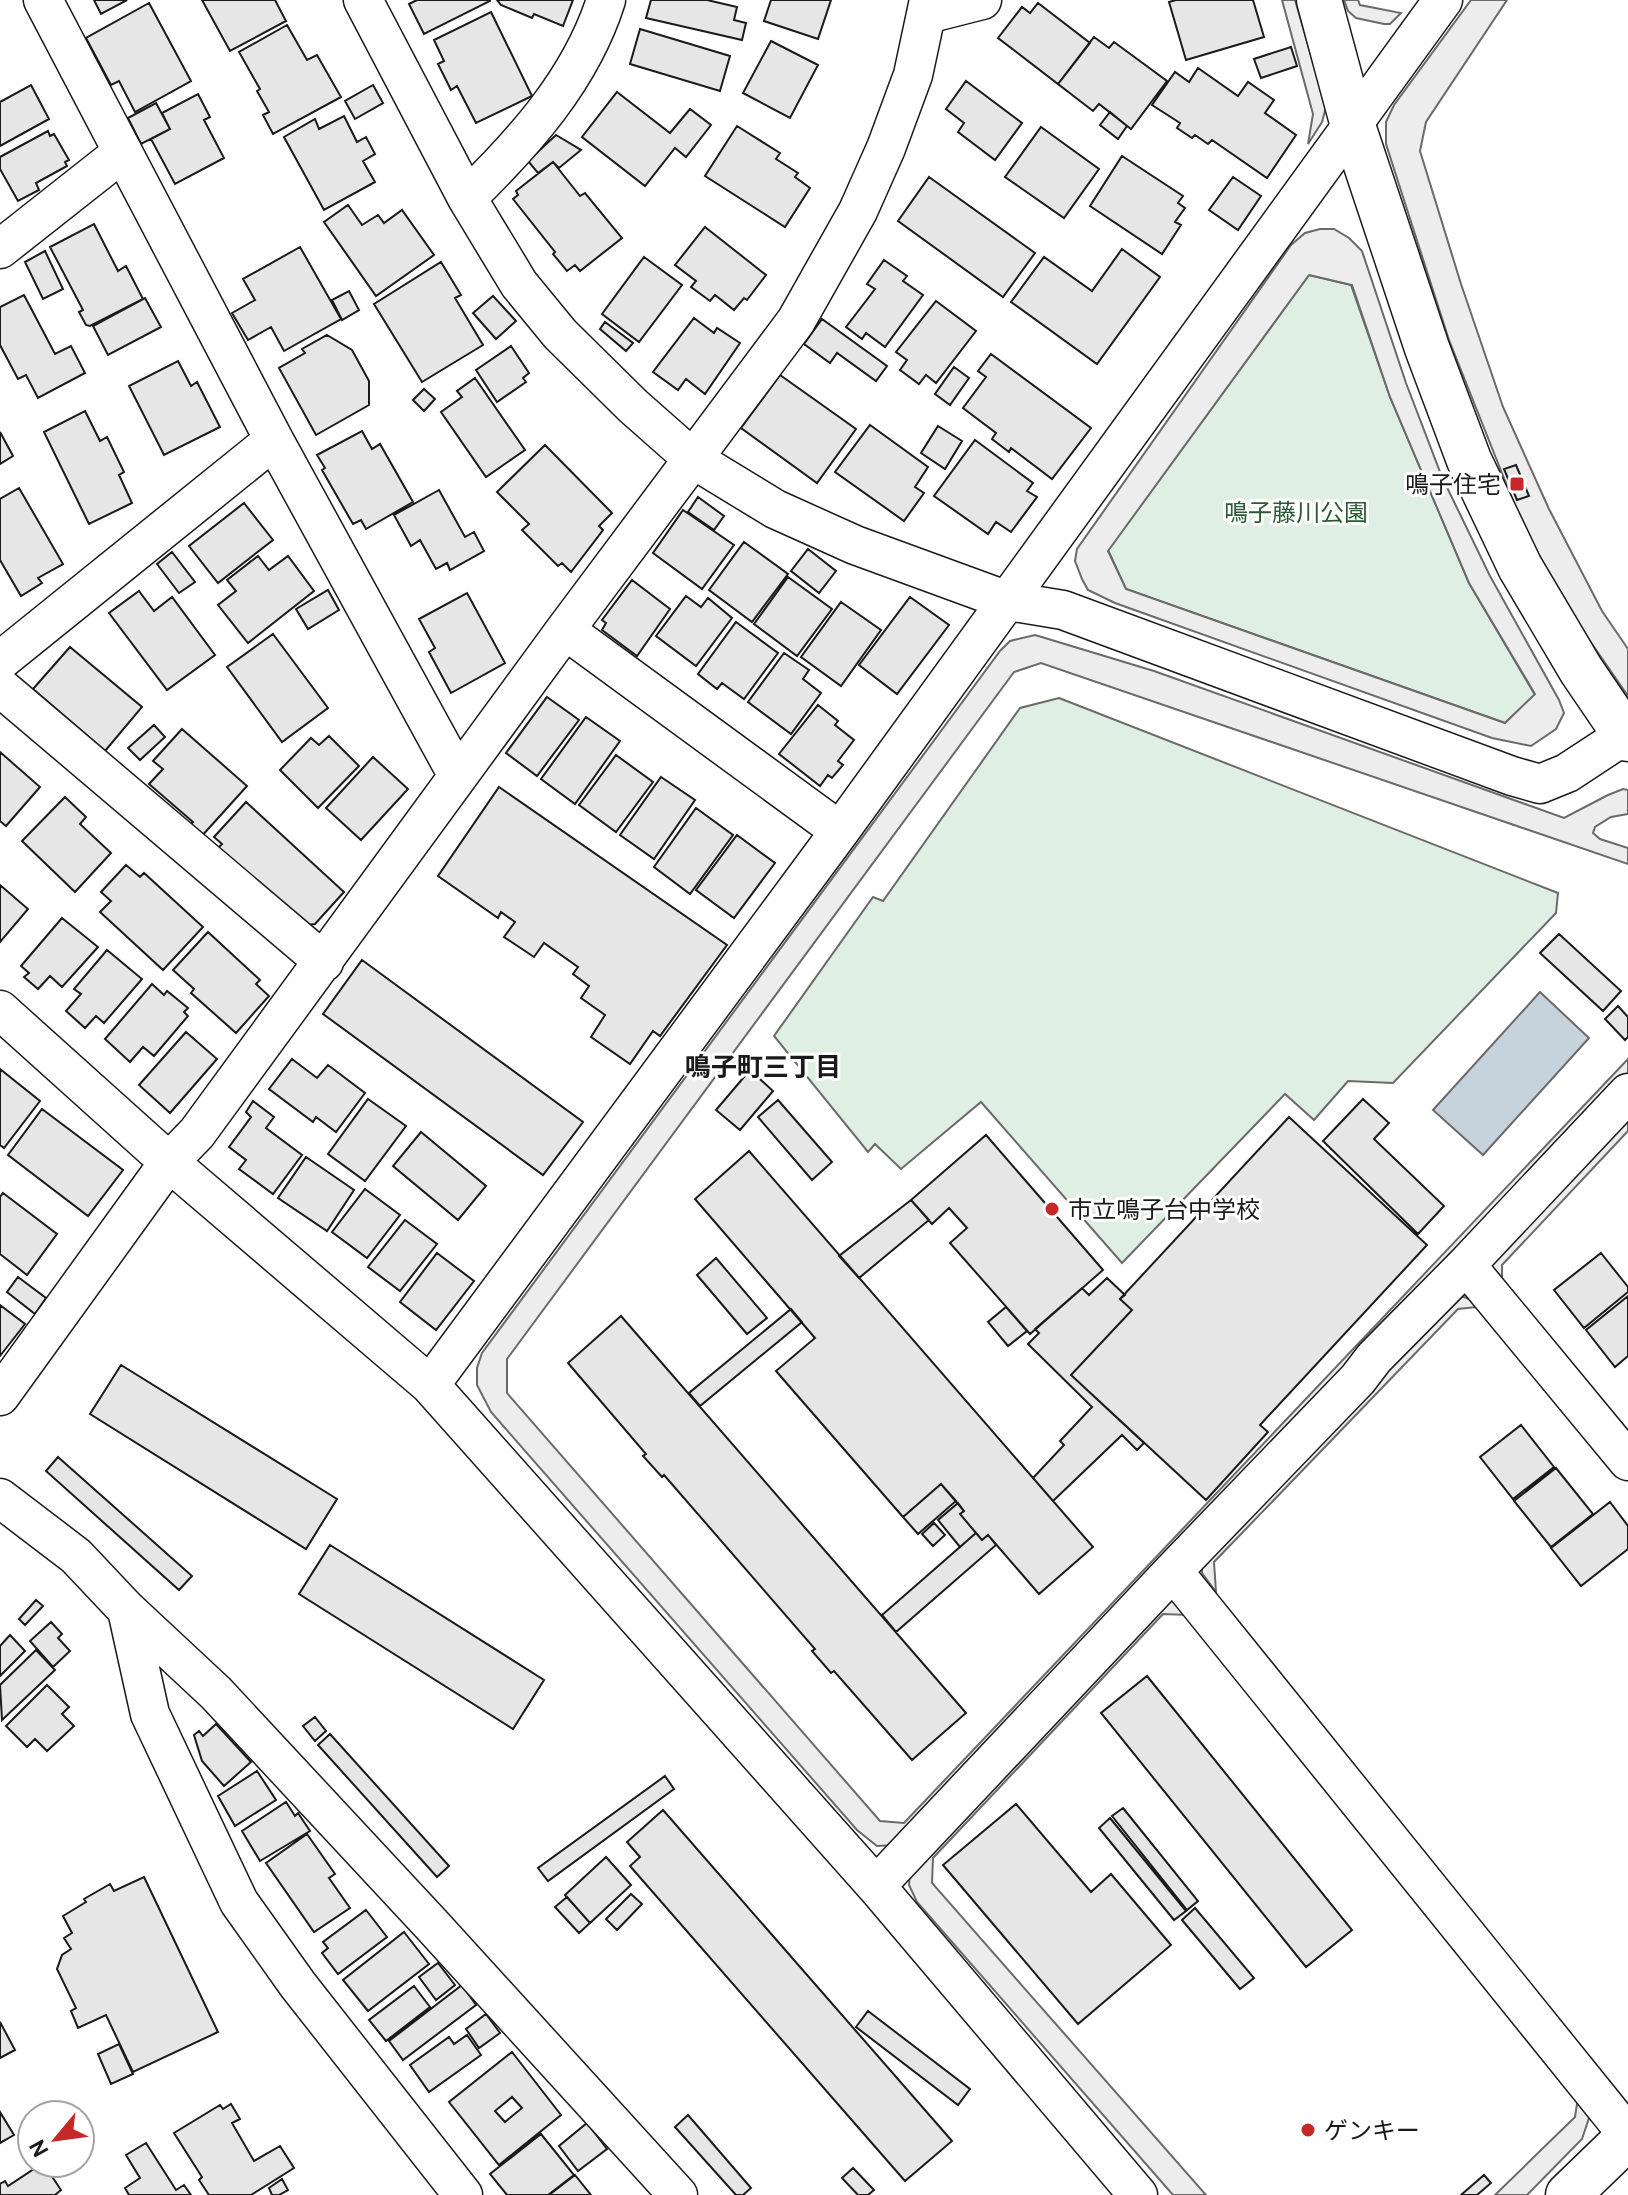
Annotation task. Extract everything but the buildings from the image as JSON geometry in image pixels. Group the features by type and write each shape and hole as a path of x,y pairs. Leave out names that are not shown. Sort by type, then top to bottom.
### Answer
{"street":[{"path":"43,0 274,440 458,776"},
{"path":"363,0 467,198 519,284 560,334 633,406 693,459 775,509 855,545 1008,601 1063,610 1540,784 1567,773 1626,737 1581,670 1520,567 1469,460 1427,348 1353,126 1319,0"},
{"path":"467,198 511,155 573,75 596,31 606,0"},
{"path":"0,1396 169,1162 197,1133 565,630 796,321 858,211 886,148 913,75 928,7 982,0"},
{"path":"430,1385 840,831 1443,0"},
{"path":"0,249 123,152"},
{"path":"0,661 274,440"},
{"path":"565,630 840,831"},
{"path":"0,687 324,962"},
{"path":"0,1010 169,1162 430,1385 876,1886 1129,2191"},
{"path":"876,1886 1628,1093"},
{"path":"1466,1265 1628,1461"},
{"path":"0,1498 76,1556 127,1610 216,1693 678,2195"},
{"path":"1173,1571 1628,2136 1568,2195"},
{"path":"127,1610 150,1714 239,1902 298,1985 463,2195"}],"green space":[{"name":"鳴子藤川公園","path":"1309,275 1351,285 1390,397 1469,583 1535,695 1505,723 1126,589 1108,550"},
{"path":"1059,698 1558,893 1556,913 1393,1083 1348,1081 1314,1120 1285,1094 1122,1263 981,1102 901,1169 875,1144 868,1152 774,1036 873,897 883,901 1020,708"}],"shaded area":[{"path":"1282,0 1295,0 1326,107 1322,122 1308,144 1313,114"},
{"path":"1344,0 1358,0 1360,5 1401,13 1390,24 1356,18 1348,11"},
{"path":"1471,0 1507,0 1426,122 1420,151 1503,407 1549,509 1602,611 1628,649 1628,696 1574,618 1523,526 1449,340 1386,144 1386,122 1394,105"},
{"path":"1334,229 1362,251 1406,383 1442,477 1490,576 1564,713 1556,729 1531,746 1492,738 1115,603 1088,590 1082,579 1075,561 1077,549 1291,245 1305,233","holes":["1309,275 1352,285 1390,397 1469,583 1535,694 1505,723 1126,589 1108,551"]},
{"path":"1035,635 1154,671 1564,818 1608,795 1628,790 1628,814 1611,817 1595,827 1593,833 1600,839 1628,848 1628,864 1041,663 1014,672 507,1359 507,1393 880,1821 904,1823 1628,1059 1628,1075 896,1845 877,1846 857,1830 491,1412 477,1385 477,1368 482,1353 1000,651 1010,641"},
{"path":"1540,992 1589,1038 1483,1155 1433,1110"},
{"path":"1628,1108 1628,1131 1502,1265 1502,1282 1491,1268 1490,1259"},
{"path":"1459,1295 1477,1307 1458,1309 1214,1562 1216,1592 1202,1573 1202,1562"},
{"path":"1171,1598 1187,1615 1163,1614 933,1858 932,1883 1206,2195 1173,2195 917,1902 909,1885 910,1874"},
{"path":"1578,2097 1589,2118 1582,2139 1527,2195 1495,2195 1575,2117"}],"place":[{"name":"鳴子住宅","path":"1517,484"},
{"name":"市立鳴子台中学校","path":"1052,1209"},
{"name":"ゲンキー","path":"1308,2130"}],"district":[{"name":"鳴子町三丁目","path":"763,1067"}]}
